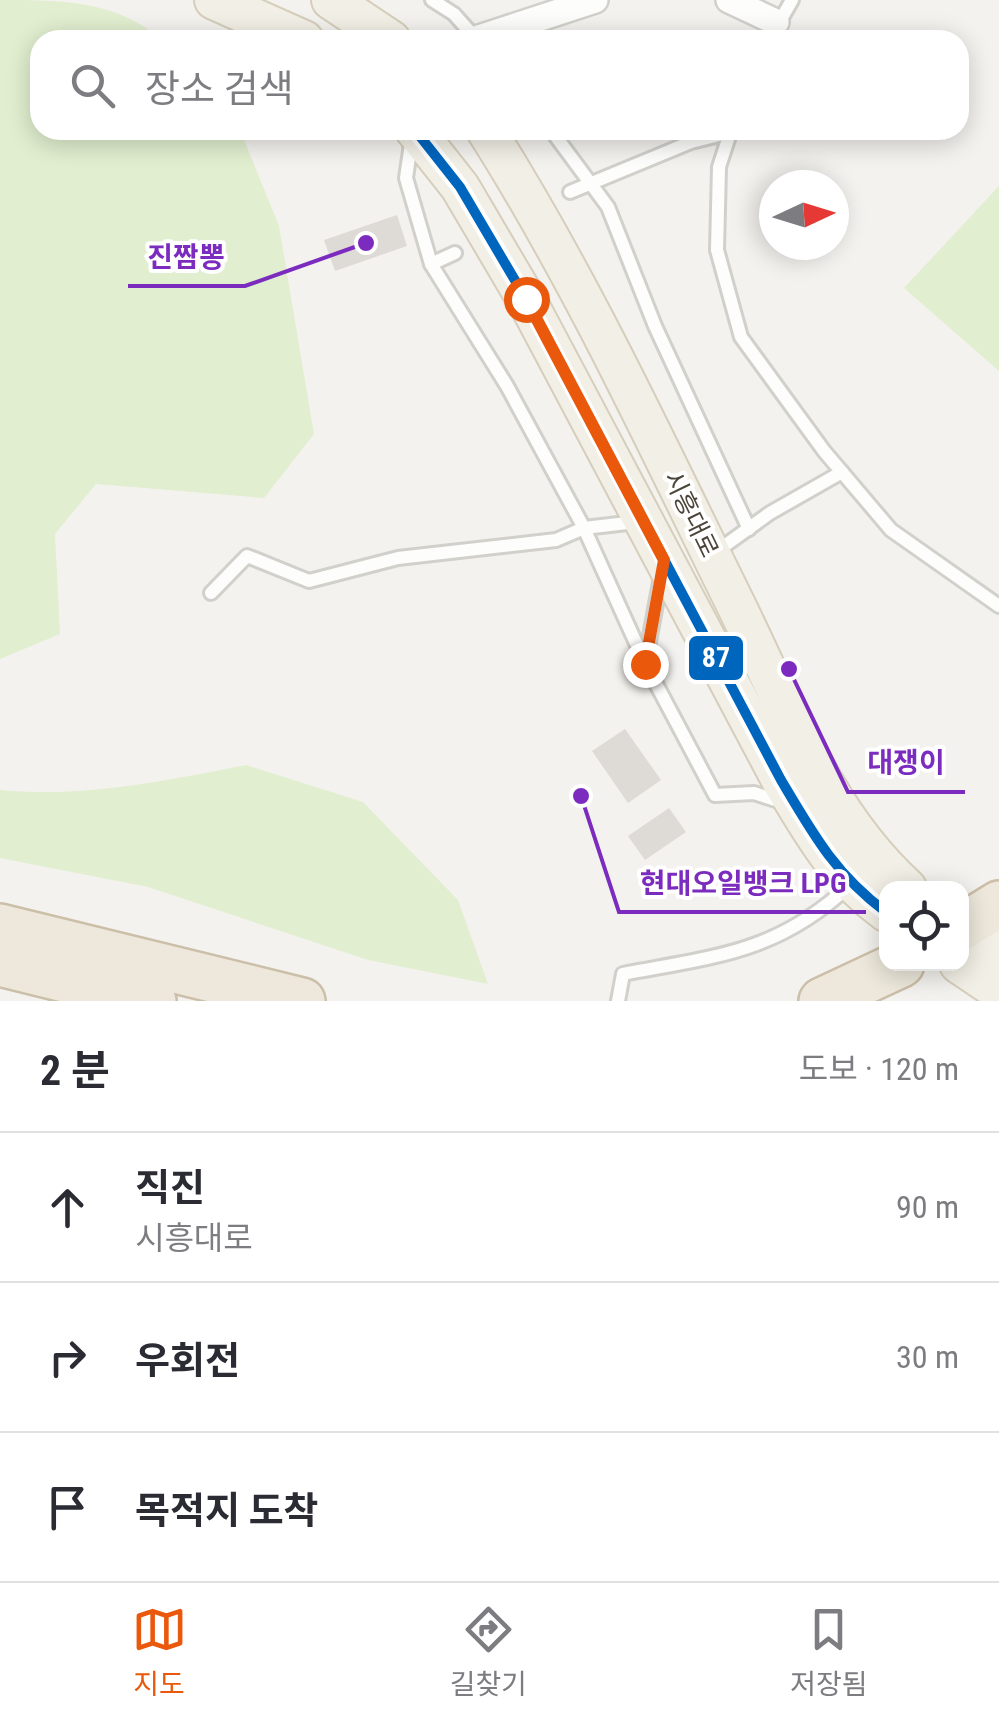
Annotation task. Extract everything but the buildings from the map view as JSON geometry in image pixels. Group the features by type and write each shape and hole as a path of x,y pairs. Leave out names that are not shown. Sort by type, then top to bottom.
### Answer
{"highway":[{"path":"969,923 999,904"},
{"path":"0,927 302,1001"},
{"path":"0,964 154,1001"},
{"path":"828,999 886,971"}],"main road":[{"path":"214,0 282,30"},
{"path":"330,0 376,30"},
{"name":"시흥대로","path":"422,140 460,187 526,299 798,808 850,885 879,907"},
{"name":"시흥대로","path":"492,140 640,407 820,774 872,856 899,881"},
{"path":"969,932 999,953"},
{"path":"969,971 999,991"}],"street":[{"path":"506,30 595,0"},
{"path":"729,0 772,30"}],"lane":[{"path":"432,0 454,14 468,30"},
{"path":"774,30 792,0"},
{"path":"412,140 406,178 431,264 507,386 584,528 645,664 715,795 754,793 798,808"},
{"path":"559,140 608,207 655,326 748,529"},
{"path":"570,192 698,140"},
{"path":"728,140 720,167 718,250 741,337 842,472 891,530 999,606"},
{"path":"431,264 454,253"},
{"path":"711,555 842,472"},
{"path":"211,594 247,556 309,581 398,558 556,540 584,528 644,521"},
{"path":"645,664 664,560"},
{"path":"618,1001 623,974 756,948 816,917 850,885"}],"green space":[{"path":"0,0 65,2 107,10 148,30 30,30 30,140 244,140 279,226 314,434 264,498 96,484 55,534 60,634 0,659"},
{"path":"999,186 999,371 904,288"},
{"path":"246,765 363,802 458,900 488,984 368,960 148,887 0,858 0,790 93,790"}],"transit line":[{"name":"87","path":"423,140 460,187 526,299 781,780 839,868 879,907"}],"place":[{"name":"진짬뽕","path":"366,243"},
{"name":"대쟁이","path":"789,669"},
{"name":"현대오일뱅크 LPG","path":"581,796"}],"route":[{"path":"526,299 664,560 645,664"}]}
